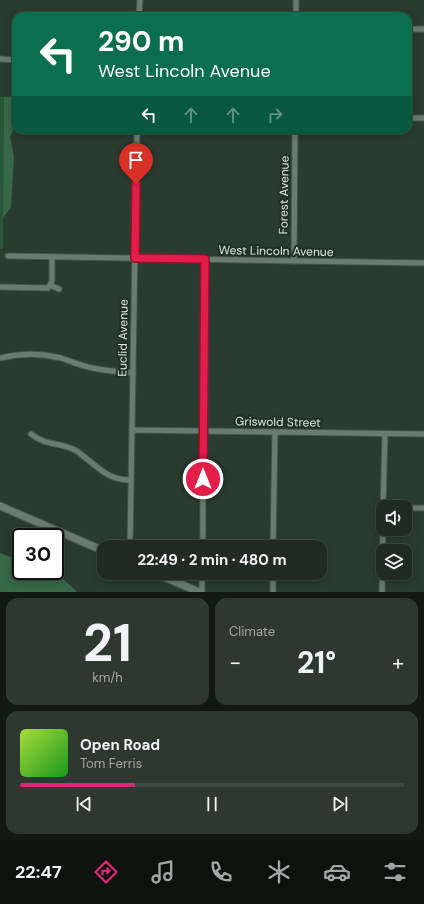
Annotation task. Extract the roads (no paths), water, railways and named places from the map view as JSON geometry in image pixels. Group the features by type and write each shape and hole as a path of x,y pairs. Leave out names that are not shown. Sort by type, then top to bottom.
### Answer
{"main road":[{"path":"0,506 97,548"},
{"path":"172,580 200,592"}],"street":[{"path":"139,12 140,0"},
{"path":"296,0 296,12"},
{"path":"412,29 424,29"},
{"path":"0,59 12,60"},
{"path":"412,118 424,118"},
{"name":"Euclid Avenue","path":"130,540 137,134"},
{"name":"Forest Avenue","path":"294,261 295,134"},
{"name":"West Lincoln Avenue","path":"8,256 424,263"},
{"path":"0,287 48,288 52,282 52,257"},
{"path":"203,540 205,259"},
{"path":"50,285 59,289"},
{"path":"0,358 18,354 41,355 60,358 109,371 133,373"},
{"name":"Griswold Street","path":"132,430 424,434"},
{"path":"273,540 275,432"},
{"path":"31,434 44,442 75,450 107,475 117,479 131,480"},
{"path":"383,500 385,434"},
{"path":"412,508 424,508"},
{"path":"382,592 383,536"},
{"path":"200,592 201,580"},
{"path":"273,580 273,592"}]}
